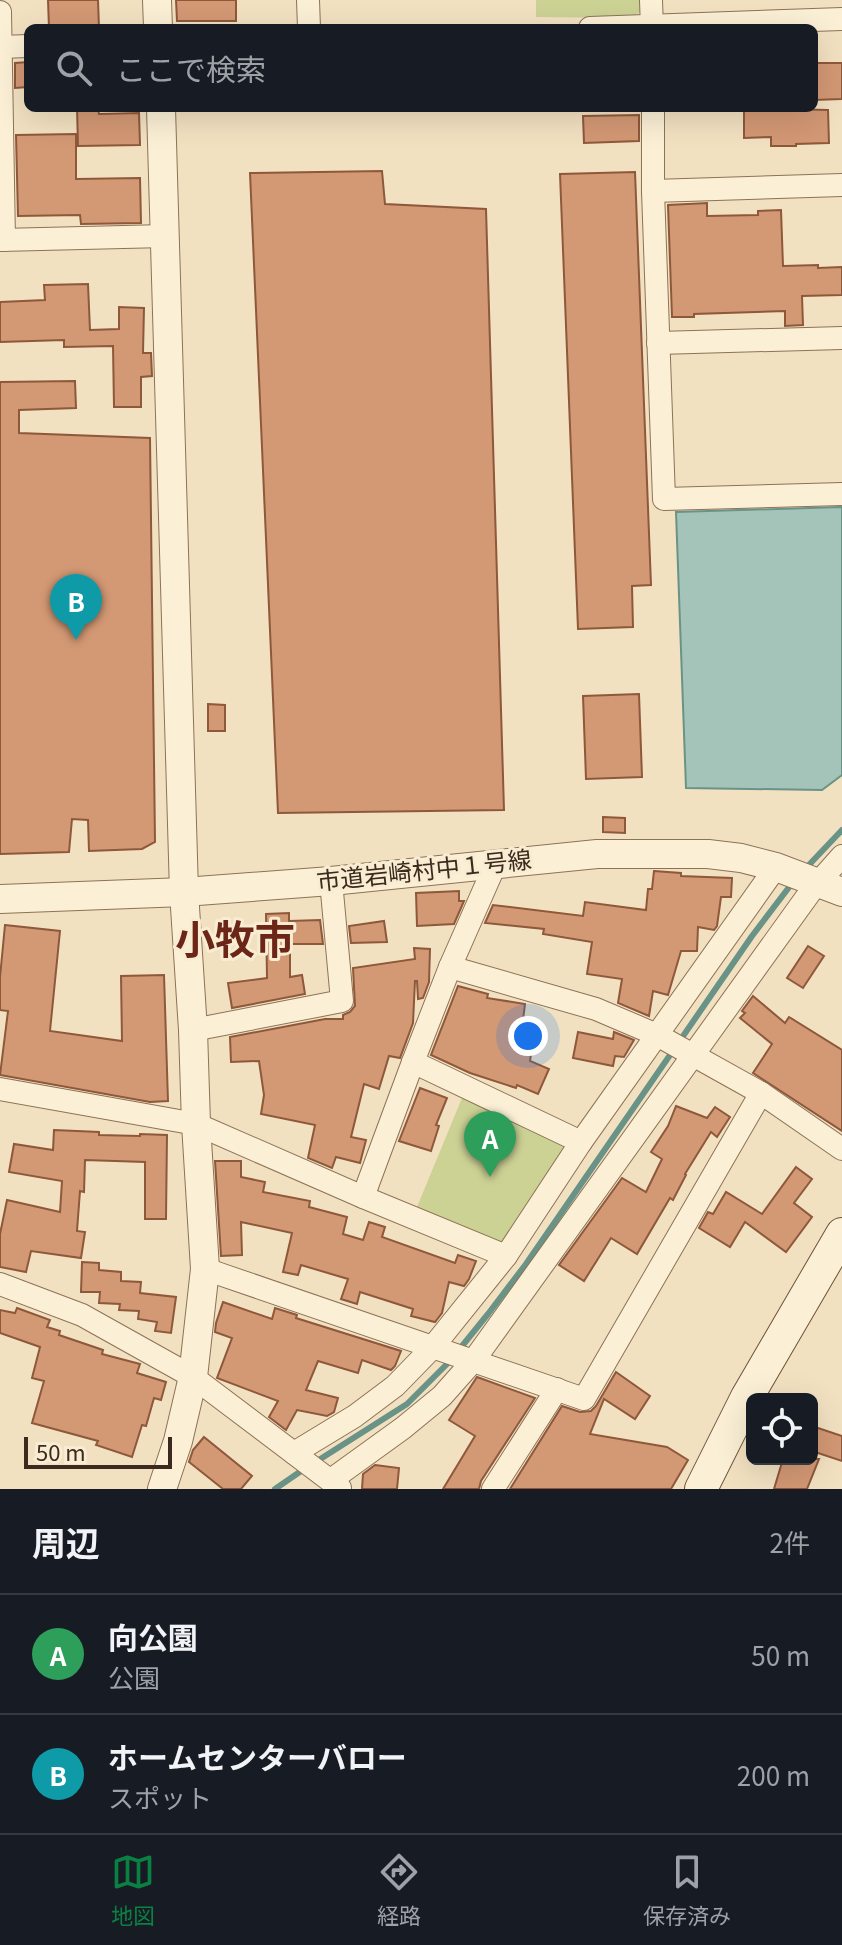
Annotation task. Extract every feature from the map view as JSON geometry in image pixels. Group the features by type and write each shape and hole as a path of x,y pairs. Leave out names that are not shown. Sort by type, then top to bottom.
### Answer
{"main road":[{"path":"701,1489 747,1397 839,1244"}],"street":[{"path":"157,0 158,24"},
{"path":"308,0 309,24"},
{"path":"651,0 652,24"},
{"path":"0,12 2,240 165,236"},
{"path":"723,24 842,19"},
{"path":"1,47 24,46"},
{"path":"161,112 184,892 205,1269 193,1377 178,1441 162,1489"},
{"path":"653,112 664,499 842,494"},
{"path":"653,191 842,185"},
{"path":"658,343 842,338"},
{"name":"市道岩崎村中１号線","path":"1,906 331,881 597,854 708,854 741,858 825,885"},
{"path":"318,1471 393,1436 442,1396 811,891 825,885 842,856"},
{"path":"363,1197 450,967 495,865"},
{"path":"318,1471 355,1416 437,1349 506,1256 581,1142 661,1038 776,867"},
{"path":"193,1030 342,1001 331,881"},
{"path":"450,967 596,1009 661,1038 761,1093 842,1149"},
{"path":"413,1062 581,1142"},
{"path":"0,1089 196,1124 506,1256"},
{"path":"205,1269 584,1399 761,1093"},
{"path":"0,1284 82,1315 193,1377 318,1471"},
{"path":"493,1489 557,1389"}],"green space":[{"path":"536,0 640,0 640,12 632,18 536,17"},
{"path":"462,1098 570,1147 505,1246 417,1207"}],"water":[{"path":"842,507 842,775 822,790 686,788 676,512"}],"building":[{"path":"48,0 98,0 99,24 49,24"},
{"path":"176,0 236,0 236,21 177,21"},
{"path":"24,62 24,87 15,88 15,63"},
{"path":"818,63 842,63 842,99 818,100"},
{"path":"828,110 829,143 771,146 771,137 744,138 744,112"},
{"path":"77,112 139,113 140,145 78,146"},
{"path":"639,115 639,141 584,143 583,116"},
{"path":"76,134 76,179 140,178 141,223 81,224 80,215 18,216 16,135"},
{"path":"382,171 385,204 486,209 504,810 278,813 250,173"},
{"path":"635,172 651,585 632,586 633,627 578,629 560,174"},
{"path":"707,203 707,216 758,215 758,211 781,210 783,266 842,267 842,295 802,296 803,325 785,326 785,311 672,317 668,205"},
{"path":"88,284 90,330 119,329 119,307 144,308 143,353 151,353 152,376 141,377 141,407 114,407 113,346 64,347 64,340 0,342 0,302 45,300 44,285"},
{"path":"75,381 76,408 19,410 19,433 150,438 155,842 142,849 89,851 88,820 72,819 69,852 0,854 0,382"},
{"path":"639,694 642,777 586,779 583,696"},
{"path":"208,704 225,705 225,731 208,731"},
{"path":"603,817 625,818 625,833 603,832"},
{"path":"654,871 681,873 681,876 732,878 731,897 721,897 717,926 714,930 698,927 697,951 681,951 668,995 653,991 649,1016 618,1003 622,979 587,974 592,942 543,934 544,929 485,923 493,905 583,916 585,902 646,910"},
{"path":"459,891 459,901 464,901 454,924 417,926 416,893"},
{"path":"289,913 289,921 320,920 323,944 290,944 290,977 302,975 305,994 232,1008 228,983 267,978 266,914"},
{"path":"384,921 387,942 351,943 349,926"},
{"path":"5,925 60,931 50,1031 122,1041 121,976 164,975 168,1101 150,1102 0,1075 8,1011 0,1010"},
{"path":"808,946 824,956 803,988 787,978"},
{"path":"414,948 430,949 429,982 423,998 418,999 415,981 413,1023 400,1058 389,1056 379,1089 364,1084 351,1137 366,1140 360,1163 336,1157 332,1168 308,1158 315,1125 261,1114 264,1095 259,1061 231,1062 230,1037 325,1019 343,1019 343,1015 355,1006 353,968 415,959"},
{"path":"458,986 488,994 487,998 525,1004 523,1020 536,1022 530,1061 549,1069 538,1094 517,1085 516,1088 470,1073 431,1055"},
{"path":"753,996 785,1023 789,1017 842,1050 842,1131 753,1073 772,1044 740,1018"},
{"path":"578,1032 613,1039 614,1032 634,1040 624,1057 615,1056 613,1066 573,1058"},
{"path":"420,1088 447,1098 436,1125 439,1126 431,1151 399,1141"},
{"path":"676,1106 707,1118 715,1107 730,1117 717,1137 711,1132 673,1200 670,1198 637,1254 611,1238 584,1281 559,1265 622,1178 646,1192 662,1159 651,1152 668,1126"},
{"path":"54,1130 99,1132 99,1135 167,1135 166,1219 145,1219 145,1162 85,1160 84,1192 80,1191 77,1231 85,1232 81,1258 31,1251 26,1272 0,1267 0,1234 7,1200 60,1212 62,1181 9,1172 14,1144 53,1150"},
{"path":"215,1161 241,1161 241,1177 265,1182 263,1192 310,1201 309,1207 347,1217 343,1234 363,1240 369,1222 385,1227 382,1237 455,1263 458,1255 476,1261 469,1279 464,1286 449,1282 442,1313 435,1322 411,1316 413,1309 360,1292 357,1304 341,1299 348,1279 301,1265 298,1275 283,1272 292,1233 241,1222 242,1255 221,1256"},
{"path":"796,1167 812,1179 794,1203 812,1217 786,1252 745,1222 730,1247 699,1228 708,1212 713,1214 726,1192 762,1214"},
{"path":"82,1262 99,1263 99,1270 121,1272 121,1281 141,1282 140,1293 176,1297 171,1333 155,1331 157,1322 138,1319 139,1311 119,1310 120,1304 99,1303 100,1292 81,1292"},
{"path":"223,1302 272,1319 275,1308 297,1315 296,1318 401,1351 391,1370 362,1360 358,1373 318,1361 306,1390 338,1398 334,1412 327,1416 297,1410 286,1430 269,1417 278,1401 217,1378 232,1338 215,1332"},
{"path":"17,1308 50,1320 47,1327 60,1331 59,1335 103,1350 102,1354 140,1364 137,1373 166,1382 161,1400 154,1398 132,1457 96,1445 98,1441 32,1423 44,1381 32,1378 40,1347 0,1333 0,1310 15,1313"},
{"path":"616,1372 650,1396 635,1419 604,1399 590,1434 667,1447 688,1460 671,1489 510,1489 562,1406 580,1412 591,1411"},
{"path":"477,1377 535,1398 481,1481 479,1489 443,1489 475,1436 449,1420"},
{"path":"818,1428 842,1436 842,1461 818,1453"},
{"path":"204,1437 252,1476 241,1489 223,1489 189,1462 193,1450"},
{"path":"375,1465 399,1468 397,1489 362,1489 363,1474"},
{"path":"781,1465 817,1465 807,1489 774,1489"}],"waterway":[{"path":"806,868 842,830"},
{"path":"458,1351 526,1264 752,936 793,882"},
{"path":"314,1463 407,1404 451,1360"},
{"path":"275,1489 304,1469"}],"place":[{"name":"ホームセンターバロー","path":"76,640"},
{"name":"向公園","path":"490,1177"}],"district":[{"name":"小牧市","path":"235,940"}]}
